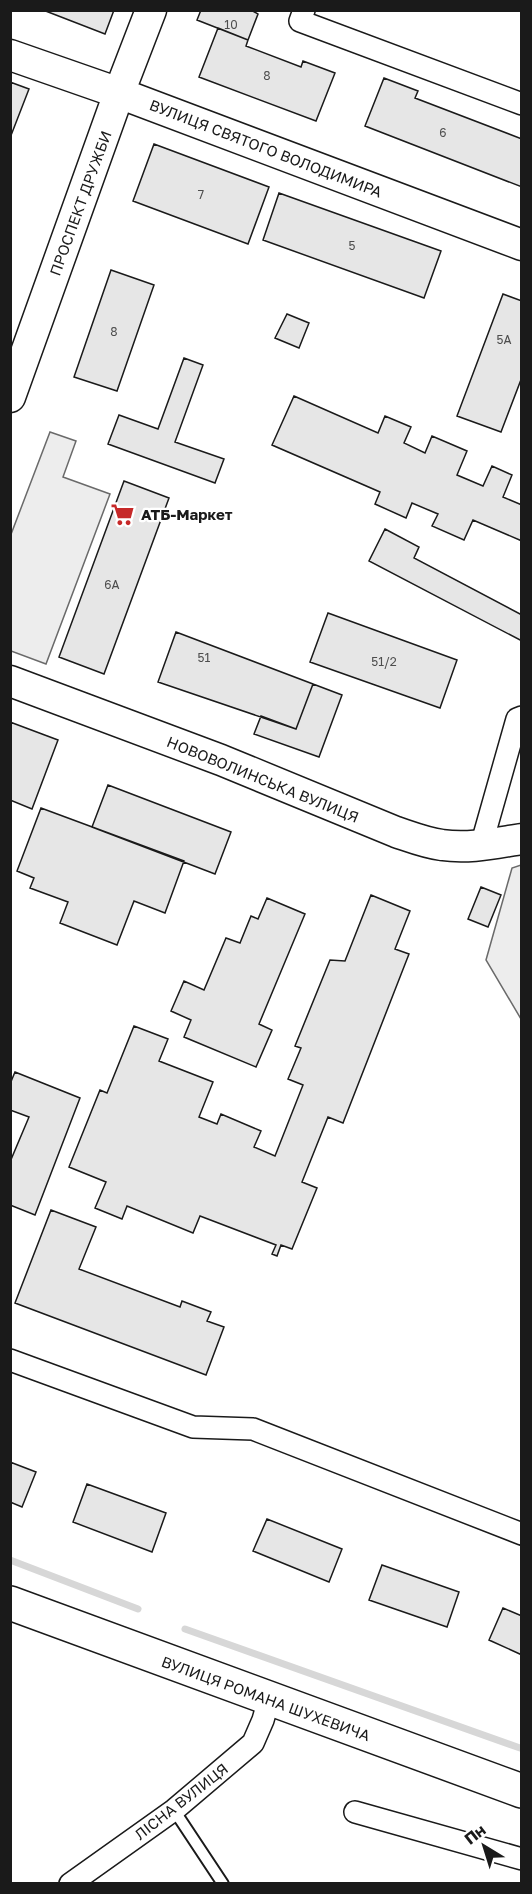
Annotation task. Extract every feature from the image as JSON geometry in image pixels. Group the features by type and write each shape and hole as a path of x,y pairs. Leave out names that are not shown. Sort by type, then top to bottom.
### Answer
{"main road":[{"name":"ВУЛИЦЯ РОМАНА ШУХЕВИЧА","path":"10,1604 522,1791"}],"street":[{"name":"ПРОСПЕКТ ДРУЖБИ","path":"10,397 151,10"},
{"path":"304,10 300,21 522,104"},
{"name":"ВУЛИЦЯ СВЯТОГО ВОЛОДИМИРА","path":"10,55 119,93 522,244"},
{"name":"НОВОВОЛИНСЬКА ВУЛИЦЯ","path":"10,681 221,760 396,832 440,845 481,846 522,839"},
{"path":"481,846 517,719 522,717"},
{"path":"10,1360 193,1427 253,1429 522,1534"},
{"name":"ЛІСНА ВУЛИЦЯ","path":"70,1884 174,1810 253,1743 264,1720 269,1699"},
{"path":"355,1812 522,1859"}],"lane":[{"path":"174,1810 223,1884"}],"shaded area":[{"path":"50,432 76,441 63,477 110,494 46,664 11,651 10,537"},
{"path":"521,865 521,1019 486,960 512,868"}],"building":[{"path":"43,10 114,10 105,34"},
{"path":"201,10 251,10 258,14 248,40 197,20"},
{"path":"218,28 248,40 246,46 301,67 303,61 335,73 316,121 199,77"},
{"path":"384,78 418,91 415,98 522,139 522,187 365,126"},
{"path":"10,82 29,89 10,138"},
{"path":"154,144 269,187 248,244 133,201"},
{"path":"279,193 441,251 424,298 263,240"},
{"path":"111,270 154,285 117,391 74,377"},
{"path":"503,294 522,301 522,377 501,432 457,416"},
{"path":"287,314 309,323 299,348 275,338"},
{"path":"184,358 203,365 175,442 224,459 215,483 108,444 119,415 158,429"},
{"path":"294,396 378,433 385,416 411,427 404,443 425,453 432,436 467,451 457,475 483,486 492,466 512,475 503,497 522,505 522,541 473,520 464,540 432,526 438,514 412,503 406,518 375,504 380,492 272,445"},
{"path":"124,481 169,498 104,674 59,657"},
{"path":"385,529 419,547 414,558 522,615 522,641 369,561"},
{"path":"328,613 457,660 440,708 310,662"},
{"path":"176,632 313,684 296,729 158,682"},
{"path":"313,684 342,695 319,757 254,734 261,716 296,729"},
{"path":"10,722 58,740 32,809 10,800"},
{"path":"108,785 231,832 215,874 92,827"},
{"path":"41,808 184,861 165,913 134,901 117,945 60,923 68,902 30,888 34,878 17,871"},
{"path":"481,887 501,895 488,927 468,919"},
{"path":"371,895 410,911 395,949 409,954 343,1123 328,1117 302,1182 317,1188 292,1249 281,1245 277,1256 272,1254 276,1245 200,1216 193,1233 127,1206 122,1219 95,1208 106,1182 69,1167 100,1090 107,1093 134,1026 168,1039 159,1061 213,1082 199,1117 217,1124 221,1114 261,1131 254,1147 275,1156 303,1085 288,1079 301,1048 295,1046 330,960 345,961"},
{"path":"267,898 305,914 259,1024 272,1030 256,1067 184,1037 191,1020 171,1011 184,981 204,990 226,938 240,943 251,916 258,919"},
{"path":"15,1072 80,1098 35,1215 10,1205 10,1162 29,1117 10,1110 10,1084"},
{"path":"51,1210 96,1227 79,1269 180,1307 182,1301 211,1312 207,1321 224,1327 206,1375 15,1303"},
{"path":"10,1462 36,1472 22,1507 10,1502"},
{"path":"87,1484 166,1513 152,1552 73,1522"},
{"path":"267,1519 342,1549 329,1582 253,1551"},
{"path":"382,1565 459,1592 447,1627 369,1600"},
{"path":"503,1608 522,1616 522,1655 489,1640"}],"waterway":[{"path":"10,1560 138,1609"},
{"path":"185,1629 520,1748"}],"place":[{"name":"АТБ-Маркет","path":"123,514"}]}
